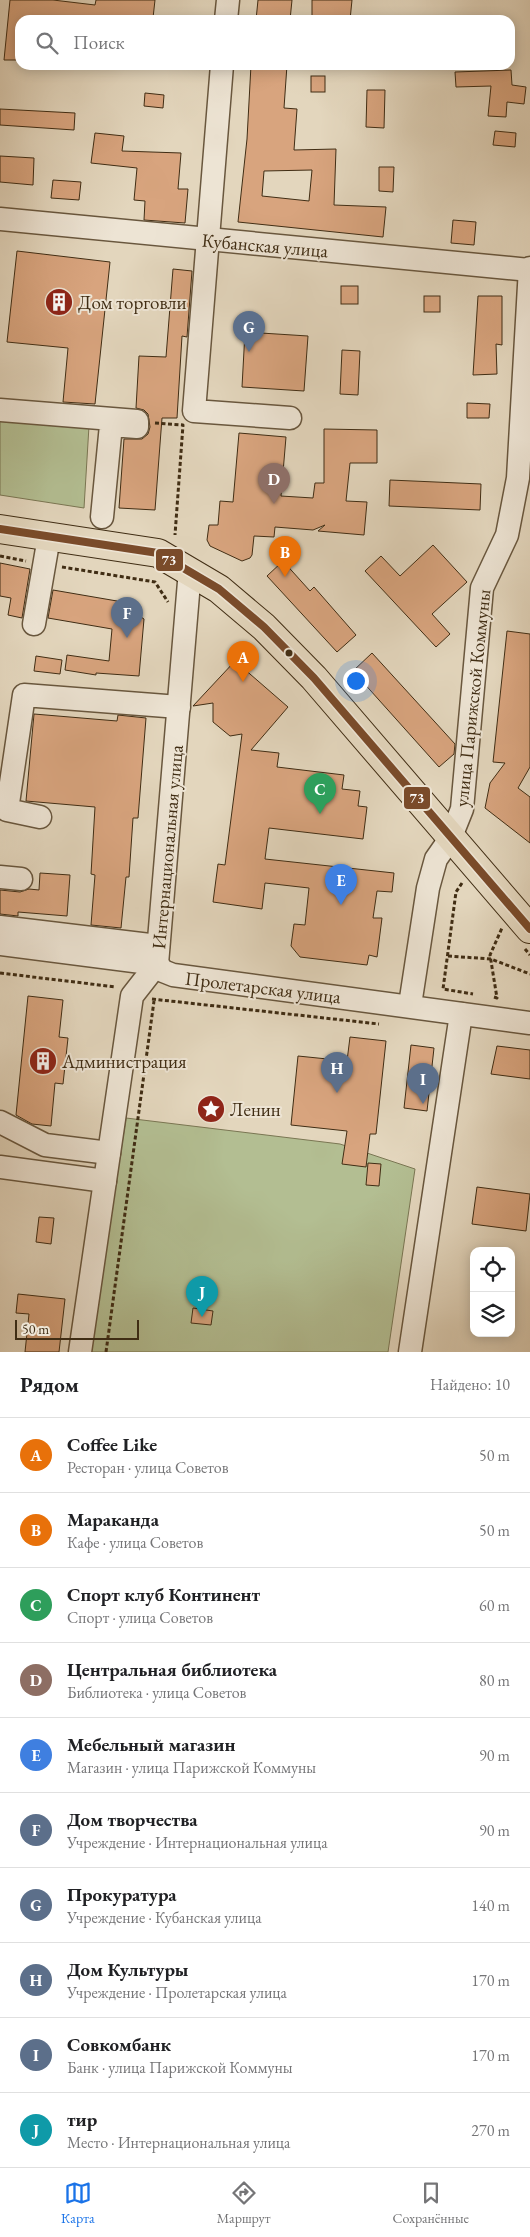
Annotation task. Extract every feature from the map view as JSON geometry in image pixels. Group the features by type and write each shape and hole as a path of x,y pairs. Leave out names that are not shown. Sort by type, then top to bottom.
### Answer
{"main road":[{"path":"0,529 158,553 219,588 264,627 314,678 450,839 530,929"}],"street":[{"path":"226,15 228,0"},
{"path":"222,70 194,411 290,418"},
{"name":"Кубанская улица","path":"0,219 530,269"},
{"name":"улица Парижской Коммуны","path":"410,1005 428,888 436,859 450,839 462,810 482,588 507,535 524,478 530,269"},
{"path":"0,410 137,421 137,427 111,425 102,517"},
{"path":"34,624 49,537"},
{"name":"Интернациональная улица","path":"80,1352 132,996 145,995 158,955 190,570"},
{"path":"40,817 7,810 9,738 24,695 179,707"},
{"path":"0,927 158,955"},
{"name":"Пролетарская улица","path":"0,944 158,955 163,971 173,975 410,1005 530,1023"},
{"path":"410,1352 461,1014"},
{"path":"0,1122 45,1145 109,1153"},
{"path":"0,1168 105,1181"}],"path":[{"path":"137,421 183,426 175,535"},
{"path":"0,556 155,582 169,603"},
{"path":"463,881 456,892 443,990 479,995"},
{"path":"488,996 497,998 490,955 503,925"},
{"path":"448,956 491,959 530,974"},
{"path":"0,973 145,995 388,1025"},
{"path":"106,1352 145,995"}],"green space":[{"path":"0,418 89,426 84,508 0,495"},
{"path":"126,1118 340,1144 415,1169 388,1352 90,1352"}],"building":[{"path":"10,0 53,0 95,5 96,0 155,0 153,15 15,15 15,60 4,60"},
{"path":"258,0 292,0 290,15 256,15"},
{"path":"312,0 352,0 350,15 312,15"},
{"path":"251,70 287,70 284,108 297,109 294,150 336,149 334,205 386,207 383,237 238,222 247,139","holes":["312,170 309,201 262,196 264,171"]},
{"path":"511,70 512,85 526,87 524,104 507,102 506,117 488,116 491,86 456,87 455,72"},
{"path":"311,76 325,76 325,92 311,92"},
{"path":"367,90 385,90 384,128 366,127"},
{"path":"145,93 164,95 163,108 144,106"},
{"path":"0,109 75,113 74,130 0,125"},
{"path":"495,131 516,133 515,147 493,145"},
{"path":"95,133 124,136 122,151 181,153 178,189 188,189 185,223 144,220 145,201 134,200 137,168 91,163"},
{"path":"0,156 34,158 33,185 0,182"},
{"path":"379,167 394,167 393,192 379,191"},
{"path":"53,180 81,182 79,200 51,198"},
{"path":"453,220 476,222 474,245 451,243"},
{"name":"Дом торговли","path":"17,251 110,262 95,404 63,402 68,348 7,342"},
{"path":"173,269 192,271 187,337 182,336 177,418 162,418 155,510 119,508 124,439 142,439 148,434 150,427 148,414 144,410 136,408 139,356 166,357"},
{"path":"341,286 358,286 358,304 341,304"},
{"path":"424,296 440,296 440,312 424,312"},
{"path":"478,296 502,296 502,345 496,344 497,374 473,375"},
{"path":"245,332 308,336 304,391 242,387"},
{"path":"342,350 360,351 358,395 340,394"},
{"path":"467,403 490,404 489,418 467,418"},
{"path":"324,429 377,430 377,463 350,463 346,501 367,502 364,535 318,531 325,525 313,530 275,527 274,537 254,536 252,555 250,558 242,561 210,546 207,540 209,525 218,525 220,501 233,502 239,433 286,437 281,496 313,498 315,483 324,483"},
{"path":"390,480 481,484 480,510 389,506"},
{"path":"433,545 467,582 432,614 450,634 436,647 365,571 381,556 400,576"},
{"path":"283,561 310,591 314,587 356,635 337,652 267,576"},
{"path":"0,563 30,569 22,618 8,615 11,598 0,596"},
{"path":"53,590 117,601 144,619 139,676 96,673 96,675 65,670 67,655 109,661 112,629 48,618"},
{"path":"507,631 530,634 530,767 518,788 530,797 530,843 485,808 490,783 505,763 493,762"},
{"path":"372,653 455,744 454,754 439,767 353,671"},
{"path":"36,656 62,660 60,674 34,671"},
{"path":"235,661 288,707 251,750 279,753 277,767 344,775 342,789 360,791 358,806 367,807 363,839 269,828 265,859 394,873 392,892 377,891 373,918 382,918 377,957 369,955 367,965 300,957 291,946 294,924 305,925 309,888 265,883 262,909 213,902 218,864 225,865 242,734 230,736 213,722 213,703 193,706"},
{"path":"34,714 117,721 118,715 146,718 138,818 133,818 129,877 126,877 121,928 91,925 95,875 91,874 95,807 26,801"},
{"path":"40,873 70,875 67,916 18,912 18,916 0,914 0,890 20,892 29,889 39,890"},
{"name":"Администрация","path":"28,996 63,1000 59,1037 68,1038 63,1084 55,1083 51,1126 32,1124 16,1115"},
{"path":"350,1037 386,1041 376,1134 370,1134 366,1167 342,1164 347,1131 291,1125 298,1056 347,1061"},
{"path":"411,1045 434,1048 427,1111 404,1108"},
{"path":"497,1046 530,1050 530,1079 491,1074"},
{"path":"368,1163 381,1164 379,1186 366,1185"},
{"path":"477,1187 530,1194 526,1231 472,1224"},
{"path":"39,1217 54,1218 51,1244 36,1242"},
{"path":"18,1294 65,1299 59,1352 25,1352 29,1314 16,1313"},
{"path":"193,1308 213,1311 211,1325 191,1323"}],"transit line":[{"name":"73","path":"0,529 158,553 219,589 264,627 314,678 530,929"}],"place":[{"name":"Дом торговли","path":"59,302"},
{"name":"Прокуратура","path":"249,352"},
{"name":"Центральная библиотека","path":"274,504"},
{"name":"Мараканда","path":"285,577"},
{"name":"Дом творчества","path":"127,638"},
{"name":"Coffee Like","path":"243,682"},
{"name":"Спорт клуб Континент","path":"320,814"},
{"name":"Мебельный магазин","path":"341,905"},
{"name":"Администрация","path":"43,1061"},
{"name":"Дом Культуры","path":"337,1093"},
{"name":"Совкомбанк","path":"423,1104"},
{"name":"Ленин","path":"211,1109"},
{"name":"тир","path":"202,1317"}]}
